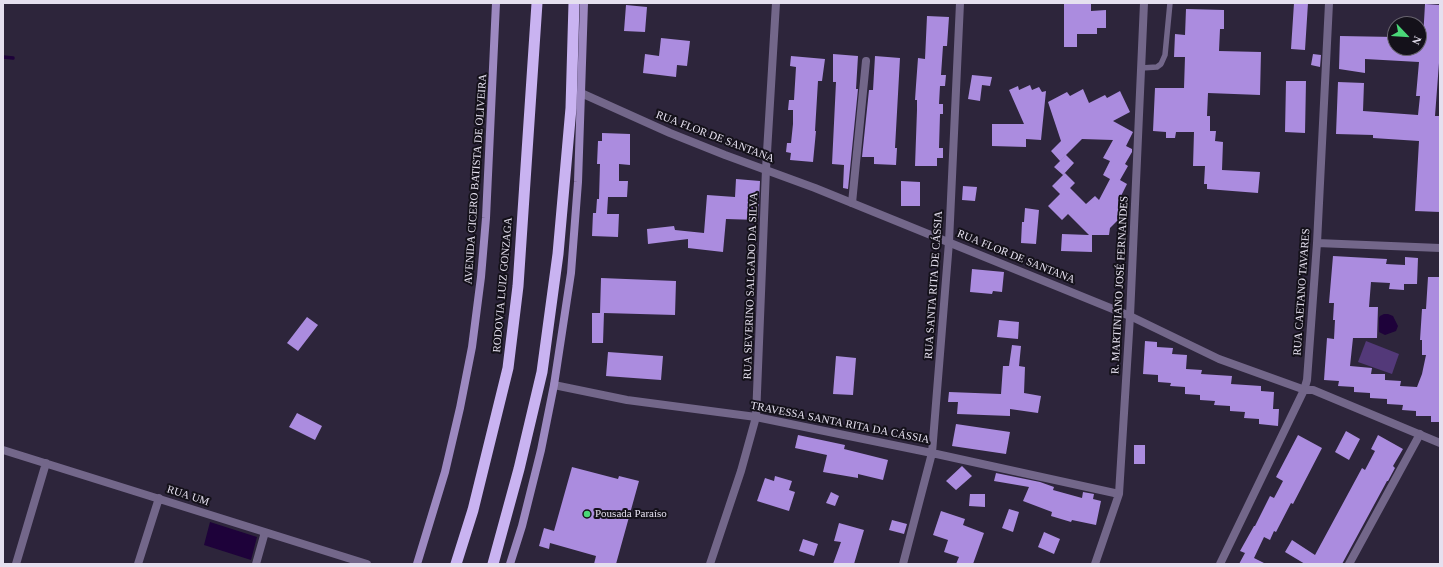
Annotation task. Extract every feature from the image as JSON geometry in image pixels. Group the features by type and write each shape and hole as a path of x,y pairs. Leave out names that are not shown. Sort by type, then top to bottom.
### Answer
{"highway":[{"name":"RODOVIA LUIZ GONZAGA","path":"456,564 473,510 508,368 518,286 537,3"},
{"path":"493,564 519,468 542,372 560,239 571,108 574,3"}],"main road":[{"name":"AVENIDA CICERO BATISTA DE OLIVEIRA","path":"417,564 445,472 458,415 472,347 482,277 496,3"},
{"path":"510,564 522,526 541,450 554,385 571,273 578,182 584,3"}],"street":[{"name":"RUA SEVERINO SALGADO DA SILVA","path":"710,564 741,471 756,417 766,169 776,3"},
{"name":"RUA SANTA RITA DE CÁSSIA","path":"903,564 932,453 949,242 960,3"},
{"name":"R. MARTINIANO JOSÉ FERNANDES","path":"1095,564 1119,494 1130,316 1144,3"},
{"name":"RUA CAETANO TAVARES","path":"1220,564 1304,390 1307,380 1317,243 1329,3"},
{"path":"852,203 866,61"},
{"name":"RUA FLOR DE SANTANA","path":"581,93 670,133 852,203 1130,316 1219,359 1304,390 1313,390 1440,443"},
{"path":"1317,243 1440,248"},
{"name":"TRAVESSA SANTA RITA DA CÁSSIA","path":"554,385 627,400 756,417 932,453 1119,494"},
{"path":"1349,564 1420,434"},
{"name":"RUA UM","path":"3,450 367,564"},
{"path":"16,564 46,463"},
{"path":"138,564 159,498"},
{"path":"256,564 265,532"}],"lane":[{"path":"1141,68 1156,67 1161,64 1165,55 1170,3"}],"shaded area":[{"path":"1384,314 1393,316 1398,326 1396,331 1385,335 1379,332 1379,318"},
{"path":"1366,341 1399,354 1392,374 1358,362"},
{"path":"210,522 257,537 251,560 204,545"}],"building":[{"path":"1294,3 1308,3 1305,50 1291,49"},
{"path":"1064,4 1091,4 1091,11 1106,10 1106,28 1097,28 1097,34 1077,34 1077,47 1064,47"},
{"path":"1425,4 1440,5 1440,63 1435,116 1440,116 1440,212 1415,211 1419,141 1373,138 1373,135 1336,134 1338,82 1364,83 1363,111 1418,115 1420,96 1416,96 1419,62 1365,59 1365,73 1339,69 1340,36 1387,37 1387,56 1427,56 1427,16 1424,16"},
{"path":"626,5 647,7 645,32 624,31"},
{"path":"1186,9 1224,10 1224,29 1220,29 1219,51 1261,52 1260,95 1208,93 1207,116 1210,116 1210,131 1216,131 1215,141 1223,142 1222,170 1260,172 1258,193 1207,189 1207,184 1204,184 1205,166 1193,166 1194,132 1176,132 1175,138 1166,138 1166,132 1153,131 1155,88 1184,88 1185,57 1174,57 1175,34 1185,35"},
{"path":"927,16 949,17 947,46 943,46 941,75 946,75 945,86 940,86 939,104 943,104 943,114 940,114 939,148 943,148 943,158 937,158 937,166 915,166 917,100 915,100 918,58 925,59"},
{"path":"661,38 690,41 687,66 677,65 676,77 643,73 645,54 659,56"},
{"path":"833,54 858,56 856,89 858,89 848,189 843,188 844,165 832,164 836,82 833,82"},
{"path":"1313,54 1321,55 1320,67 1311,65"},
{"path":"791,56 825,59 822,81 818,81 813,162 790,160 791,153 786,152 787,143 791,143 793,110 788,110 789,100 794,100 796,67 790,66"},
{"path":"875,56 900,58 895,148 897,148 896,165 874,164 874,157 862,157 869,90 873,90"},
{"path":"972,75 992,77 990,86 982,85 980,101 968,99"},
{"path":"1286,81 1306,81 1305,133 1285,132"},
{"path":"1030,85 1032,90 1039,87 1042,92 1046,91 1041,140 1026,139 1026,147 992,146 992,124 1024,124 1009,90 1018,86 1019,90"},
{"path":"1083,89 1089,103 1105,95 1107,98 1120,91 1130,112 1113,121 1133,132 1126,146 1132,149 1132,152 1125,164 1128,166 1120,180 1127,184 1118,202 1127,211 1110,228 1109,235 1092,235 1092,252 1061,251 1062,234 1089,235 1068,214 1062,220 1048,206 1060,194 1052,186 1065,173 1075,183 1070,188 1086,204 1095,196 1099,200 1110,179 1103,175 1110,161 1103,158 1113,140 1082,139 1060,161 1051,151 1061,141 1048,102 1067,92 1070,96"},
{"path":"602,133 630,134 630,165 619,164 619,181 628,181 627,197 608,197 607,214 619,214 618,237 592,236 593,213 596,213 597,199 599,199 600,164 597,164 598,141 602,141"},
{"path":"1066,155 1074,163 1063,175 1054,167"},
{"path":"736,179 760,181 758,220 726,219 723,252 688,248 688,239 648,244 647,229 674,226 675,230 704,233 707,195 735,197"},
{"path":"901,181 920,182 920,206 901,206"},
{"path":"963,186 977,187 975,201 962,200"},
{"path":"1025,208 1039,210 1036,244 1021,243 1022,222 1024,222"},
{"path":"1333,256 1387,259 1386,264 1405,265 1405,257 1418,258 1417,284 1404,284 1404,290 1389,289 1390,283 1371,282 1369,307 1378,307 1377,338 1353,338 1350,366 1372,368 1371,374 1385,374 1385,380 1401,381 1400,386 1417,387 1422,374 1426,355 1422,355 1422,340 1420,340 1422,309 1426,309 1428,277 1440,277 1440,422 1431,422 1431,416 1416,416 1416,411 1402,410 1403,405 1387,404 1387,399 1370,398 1370,393 1354,392 1354,387 1338,386 1339,381 1324,380 1327,338 1334,339 1334,303 1329,303"},
{"path":"972,269 1004,272 1002,292 993,291 992,294 970,292"},
{"path":"601,278 676,281 675,315 604,313 603,343 592,343 592,313 600,313"},
{"path":"307,317 318,325 298,351 287,343"},
{"path":"999,320 1019,322 1018,339 997,337"},
{"path":"1145,341 1157,342 1157,347 1173,348 1172,354 1187,355 1186,369 1202,370 1201,374 1232,376 1231,384 1261,386 1261,391 1274,392 1273,409 1279,409 1278,426 1259,424 1259,419 1244,418 1245,412 1230,411 1230,406 1214,405 1215,401 1200,400 1200,395 1185,394 1185,387 1170,386 1171,383 1158,382 1158,375 1143,374"},
{"path":"1012,345 1021,346 1019,366 1025,367 1024,393 1041,396 1038,413 1010,409 1010,416 957,414 958,402 948,402 949,392 1001,394 1003,366 1009,366"},
{"path":"608,352 663,356 661,380 606,376"},
{"path":"836,356 856,358 853,395 833,394"},
{"path":"297,413 322,426 315,440 289,427"},
{"path":"956,424 1010,432 1006,454 952,446"},
{"path":"1346,431 1360,439 1349,460 1335,452"},
{"path":"798,435 845,445 844,449 888,460 883,480 858,474 858,478 823,472 827,455 795,448"},
{"path":"1298,435 1322,448 1293,504 1291,503 1276,532 1274,531 1270,540 1264,537 1254,558 1266,564 1239,564 1245,553 1240,551 1270,496 1274,498 1283,481 1276,477"},
{"path":"1378,435 1403,449 1393,466 1395,468 1342,564 1305,564 1285,552 1292,540 1315,555 1362,468 1365,470 1375,451 1371,449"},
{"path":"1134,445 1145,445 1145,464 1134,464"},
{"path":"962,466 972,476 956,490 946,481"},
{"path":"572,467 618,479 619,476 639,481 616,564 594,564 596,556 550,543 549,549 539,546 544,528 554,531"},
{"path":"996,473 1040,482 1054,487 1053,490 1082,498 1083,492 1094,494 1093,499 1101,501 1096,525 1072,520 1071,522 1051,516 1052,512 1023,501 1029,487 994,481"},
{"path":"775,476 792,481 789,490 795,492 789,511 757,501 765,478 774,481"},
{"path":"831,492 839,496 835,506 826,503"},
{"path":"970,494 985,494 985,507 969,506"},
{"path":"1009,509 1019,512 1013,532 1002,528"},
{"path":"941,511 965,519 963,525 984,533 973,564 956,564 959,557 944,552 948,540 933,535"},
{"path":"892,520 907,524 904,534 889,530"},
{"path":"839,523 864,530 854,564 833,564 841,542 834,541"},
{"path":"1044,532 1060,539 1054,554 1038,547"},
{"path":"803,539 818,544 814,556 799,551"}],"waterway":[{"path":"3,57 13,58"}],"place":[{"name":"Pousada Paraíso","path":"587,514"}]}
